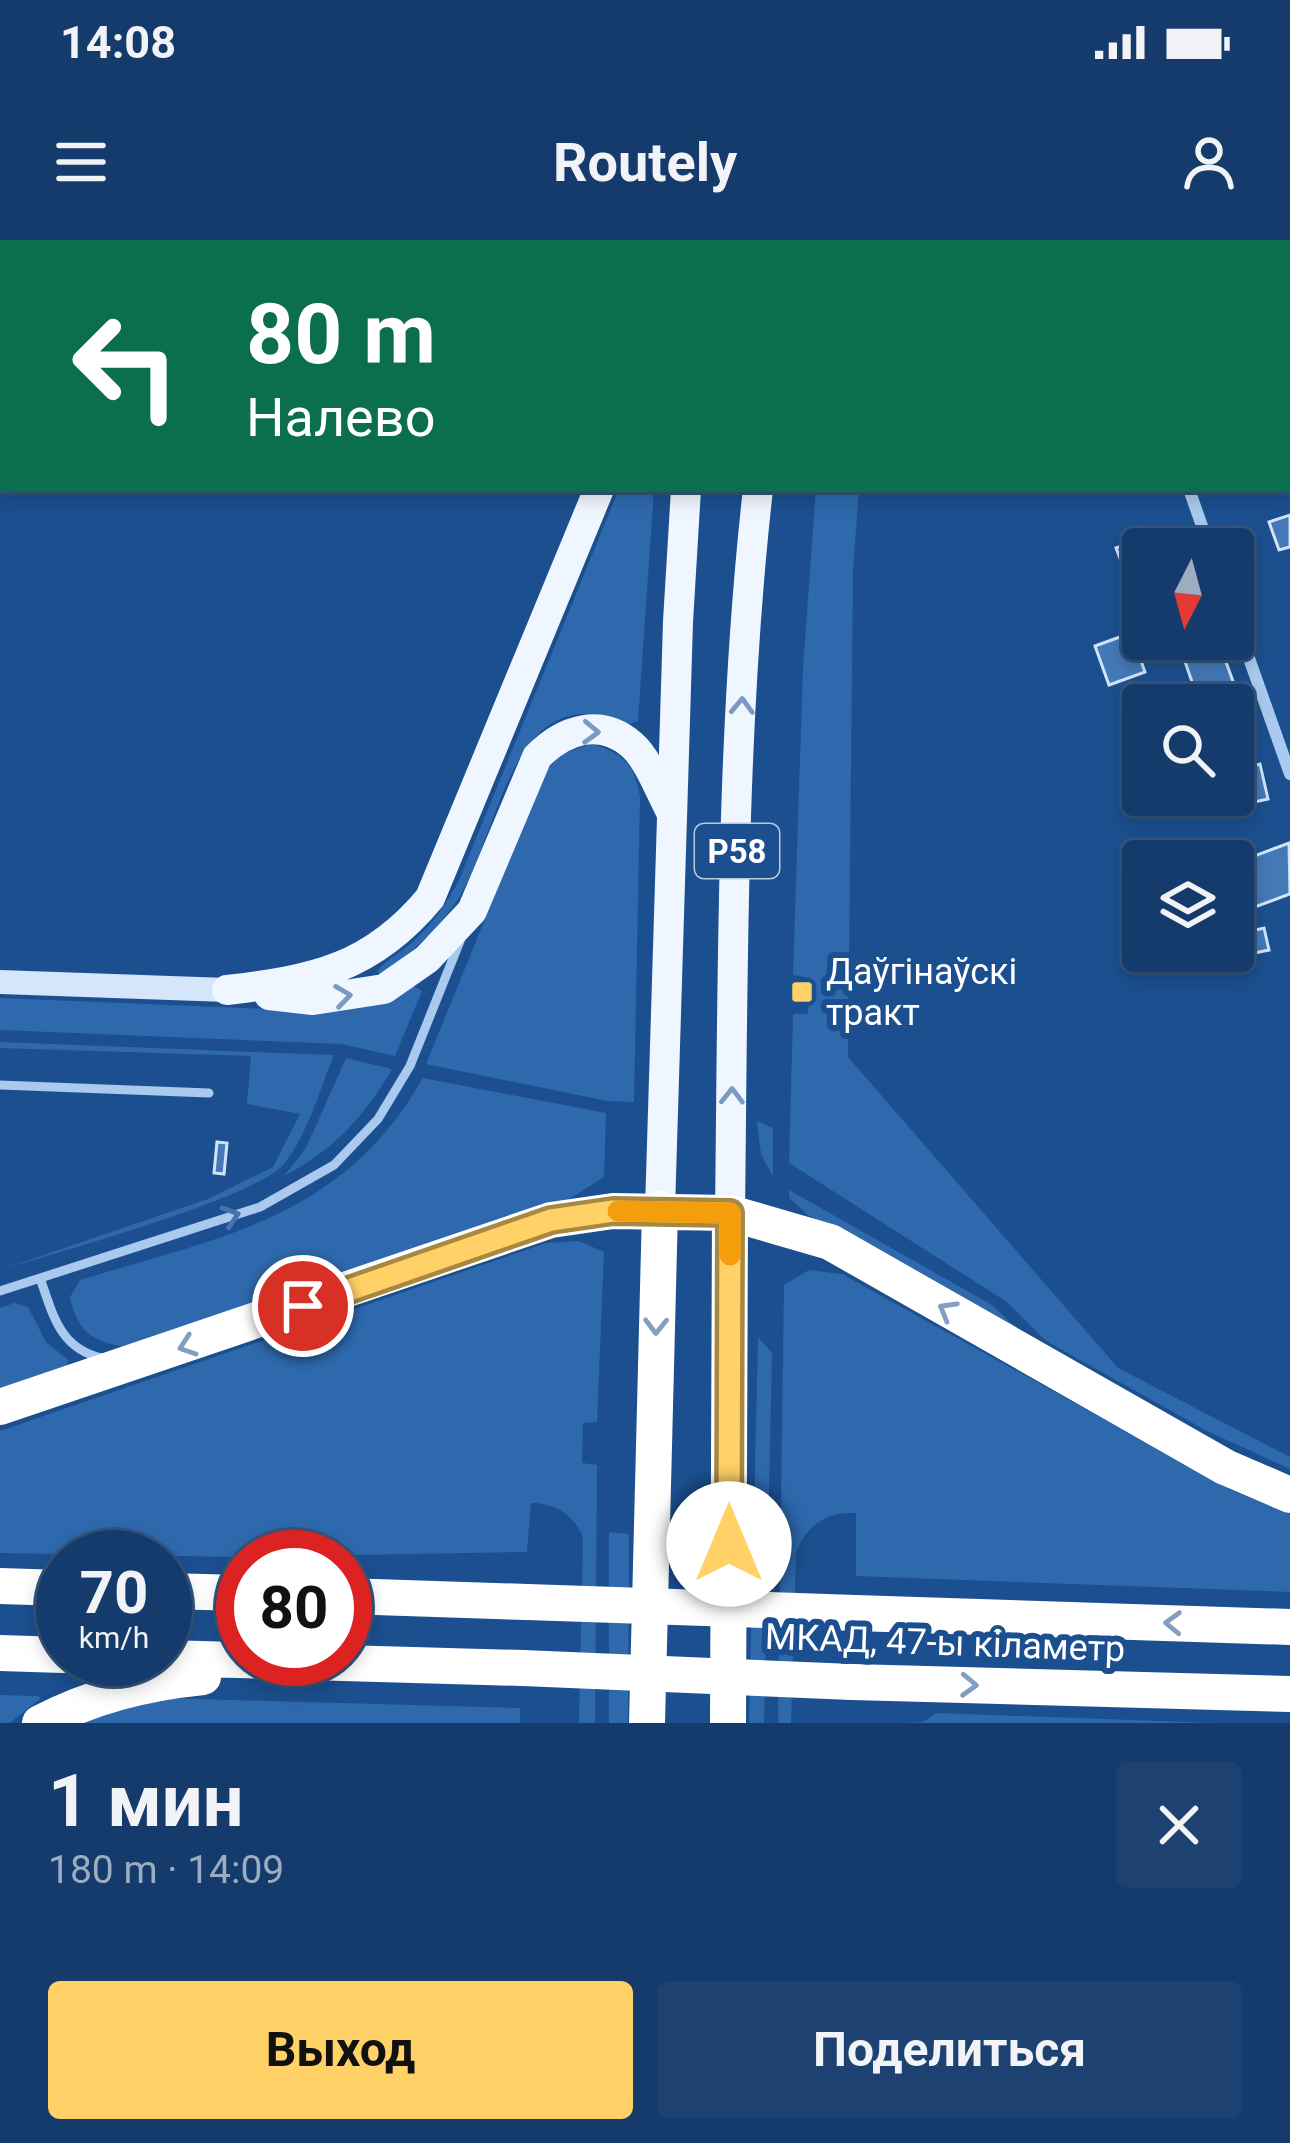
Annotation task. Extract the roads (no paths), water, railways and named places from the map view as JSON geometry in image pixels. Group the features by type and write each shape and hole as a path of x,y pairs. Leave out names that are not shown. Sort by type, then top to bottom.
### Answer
{"highway":[{"path":"0,1407 551,1220 660,1209 730,1213 830,1242 1225,1467 1290,1495"},
{"name":"Р58","path":"647,1723 660,1209"},
{"name":"Р58","path":"728,1723 730,1213"},
{"path":"0,1586 36,1587"},
{"name":"МКАД, 47-ы кіламетр","path":"372,1598 1290,1627"},
{"path":"0,1653 36,1654"},
{"name":"МКАД, 47-ы кіламетр","path":"372,1664 1290,1694"},
{"path":"40,1723 81,1702 148,1683 216,1675"}],"main road":[{"name":"Р58","path":"227,990 289,983 351,964 411,921 430,898 598,492"},
{"name":"Р58","path":"660,1209 686,492"},
{"name":"Р58","path":"730,1213 738,810 746,617 758,492"},
{"name":"Р58","path":"227,990 313,1000 384,988 427,959 472,911 537,757 570,731 614,733 635,747 672,814"}],"street":[{"path":"1190,492 1203,528"},
{"path":"1250,660 1290,774"},
{"name":"Р58","path":"0,982 227,990"}],"lane":[{"path":"0,1292 260,1207 334,1166 378,1119 410,1066 472,911"},
{"path":"0,1085 209,1093"},
{"path":"40,1279 62,1335 75,1349 95,1358 137,1363"}],"place":[{"name":"Даўгінаўскі тракт","path":"802,992"}]}
